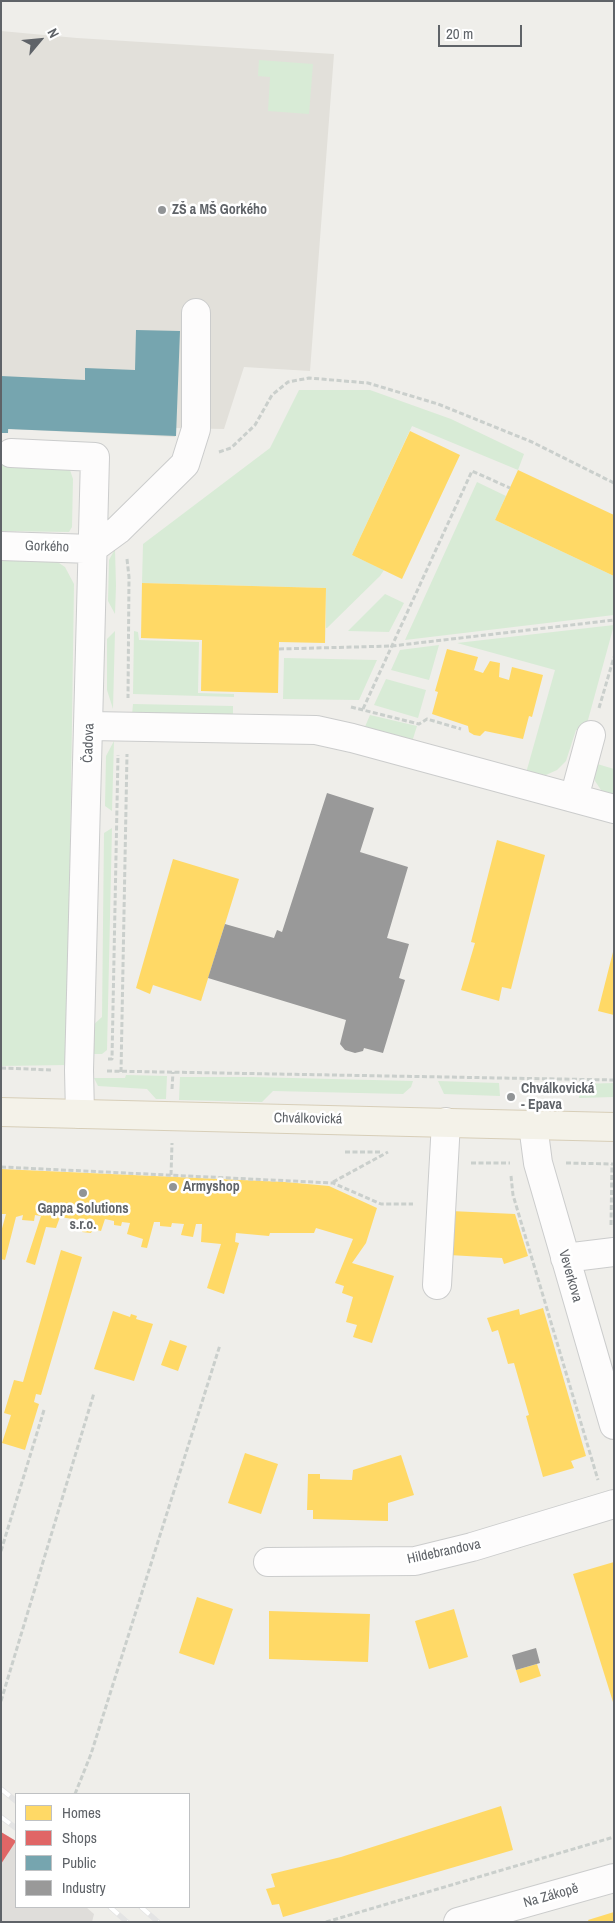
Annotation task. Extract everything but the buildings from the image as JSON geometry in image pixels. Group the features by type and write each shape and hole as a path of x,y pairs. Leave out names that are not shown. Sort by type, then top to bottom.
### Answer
{"main road":[{"name":"Chválkovická","path":"1,1112 614,1127"}],"street":[{"path":"92,549 118,530 185,464 196,429 196,313"},
{"name":"Čadova","path":"12,452 95,457 90,726 79,1070 80,1114"},
{"name":"Gorkého","path":"1,546 92,549"},
{"path":"90,726 316,730 614,809"},
{"path":"574,798 591,736"},
{"path":"437,1285 446,1122"},
{"name":"Veverkova","path":"533,1125 538,1163 612,1413"},
{"path":"565,1258 612,1243"},
{"name":"Hildebrandova","path":"268,1562 415,1561 472,1547 610,1506"},
{"name":"Na Zákopě","path":"458,1922 614,1878"}],"path":[{"path":"185,464 231,448 255,425 272,395 288,382 309,378 368,383 438,404 532,442 614,483"},
{"path":"352,738 472,471 510,488"},
{"path":"118,530 124,545 129,577 128,698"},
{"path":"279,649 392,646 614,620"},
{"path":"591,736 614,657"},
{"path":"121,1072 127,745"},
{"path":"1,1068 56,1070"},
{"path":"103,1071 614,1080"},
{"path":"171,1175 172,1141"},
{"path":"333,1183 388,1152"},
{"path":"443,1163 509,1163 513,1195 610,1506"},
{"path":"557,1163 613,1164 612,1243"},
{"path":"1,1167 333,1183 381,1204 441,1205"},
{"path":"75,1793 91,1754 220,1345"},
{"path":"1,1701 94,1393"},
{"path":"1,1551 44,1410"},
{"path":"326,1922 614,1836"}],"shaded area":[{"name":"ZŠ a MŠ Gorkého","path":"1,31 77,38 334,54 310,371 244,367 224,429 176,428 175,437 9,429 8,433 1,433"},
{"path":"1,1832 15,1840 15,1908 87,1908 94,1914 92,1922 1,1922"}],"green space":[{"path":"259,60 313,64 309,114 268,111 270,77 258,76"},
{"path":"299,390 370,390 451,419 524,454 518,470 412,426 352,555 384,570 327,628 326,588 142,583 143,544 270,448"},
{"path":"1,460 69,467 73,479 72,527 69,532 1,531"},
{"path":"477,482 506,496 495,520 614,576 614,615 405,640"},
{"path":"115,549 115,614 108,601 109,560"},
{"path":"1,561 56,561 65,567 74,584 67,1065 1,1066"},
{"path":"385,594 404,603 389,632 348,631"},
{"path":"614,625 585,731 576,730 566,761 557,770 546,775 526,773 555,670 457,643"},
{"path":"115,631 113,709 107,690 107,639"},
{"path":"134,631 138,632 139,640 199,642 198,693 234,694 234,697 133,694"},
{"path":"439,645 429,680 391,670 400,650"},
{"path":"284,658 377,660 359,700 283,699"},
{"path":"386,679 426,690 418,718 374,705"},
{"path":"133,704 233,706 233,718 132,715"},
{"path":"370,715 417,726 412,742 364,729"},
{"path":"114,741 112,811 105,806 106,756"},
{"path":"594,763 614,769 614,797 601,790 595,781 593,773"},
{"path":"112,828 107,1050 102,1054 93,1054 93,1025 102,1017 104,833"},
{"path":"126,1075 167,1076 166,1099 156,1099 147,1089 98,1086 94,1078 125,1078"},
{"path":"180,1077 413,1081 411,1087 403,1094 273,1091 262,1102 179,1100"},
{"path":"438,1081 499,1083 500,1096 444,1094"},
{"path":"614,1083 614,1097 579,1098 579,1084"}],"railway":[{"path":"1,1789 15,1800"},
{"path":"1,1817 15,1827"},
{"path":"111,1908 127,1922"},
{"path":"142,1908 158,1922"}],"place":[{"name":"ZŠ a MŠ Gorkého","path":"162,210"},
{"name":"Chválkovická - Epava","path":"511,1097"},
{"name":"Armyshop","path":"173,1187"},
{"name":"Gappa Solutions s.r.o.","path":"83,1193"}]}
